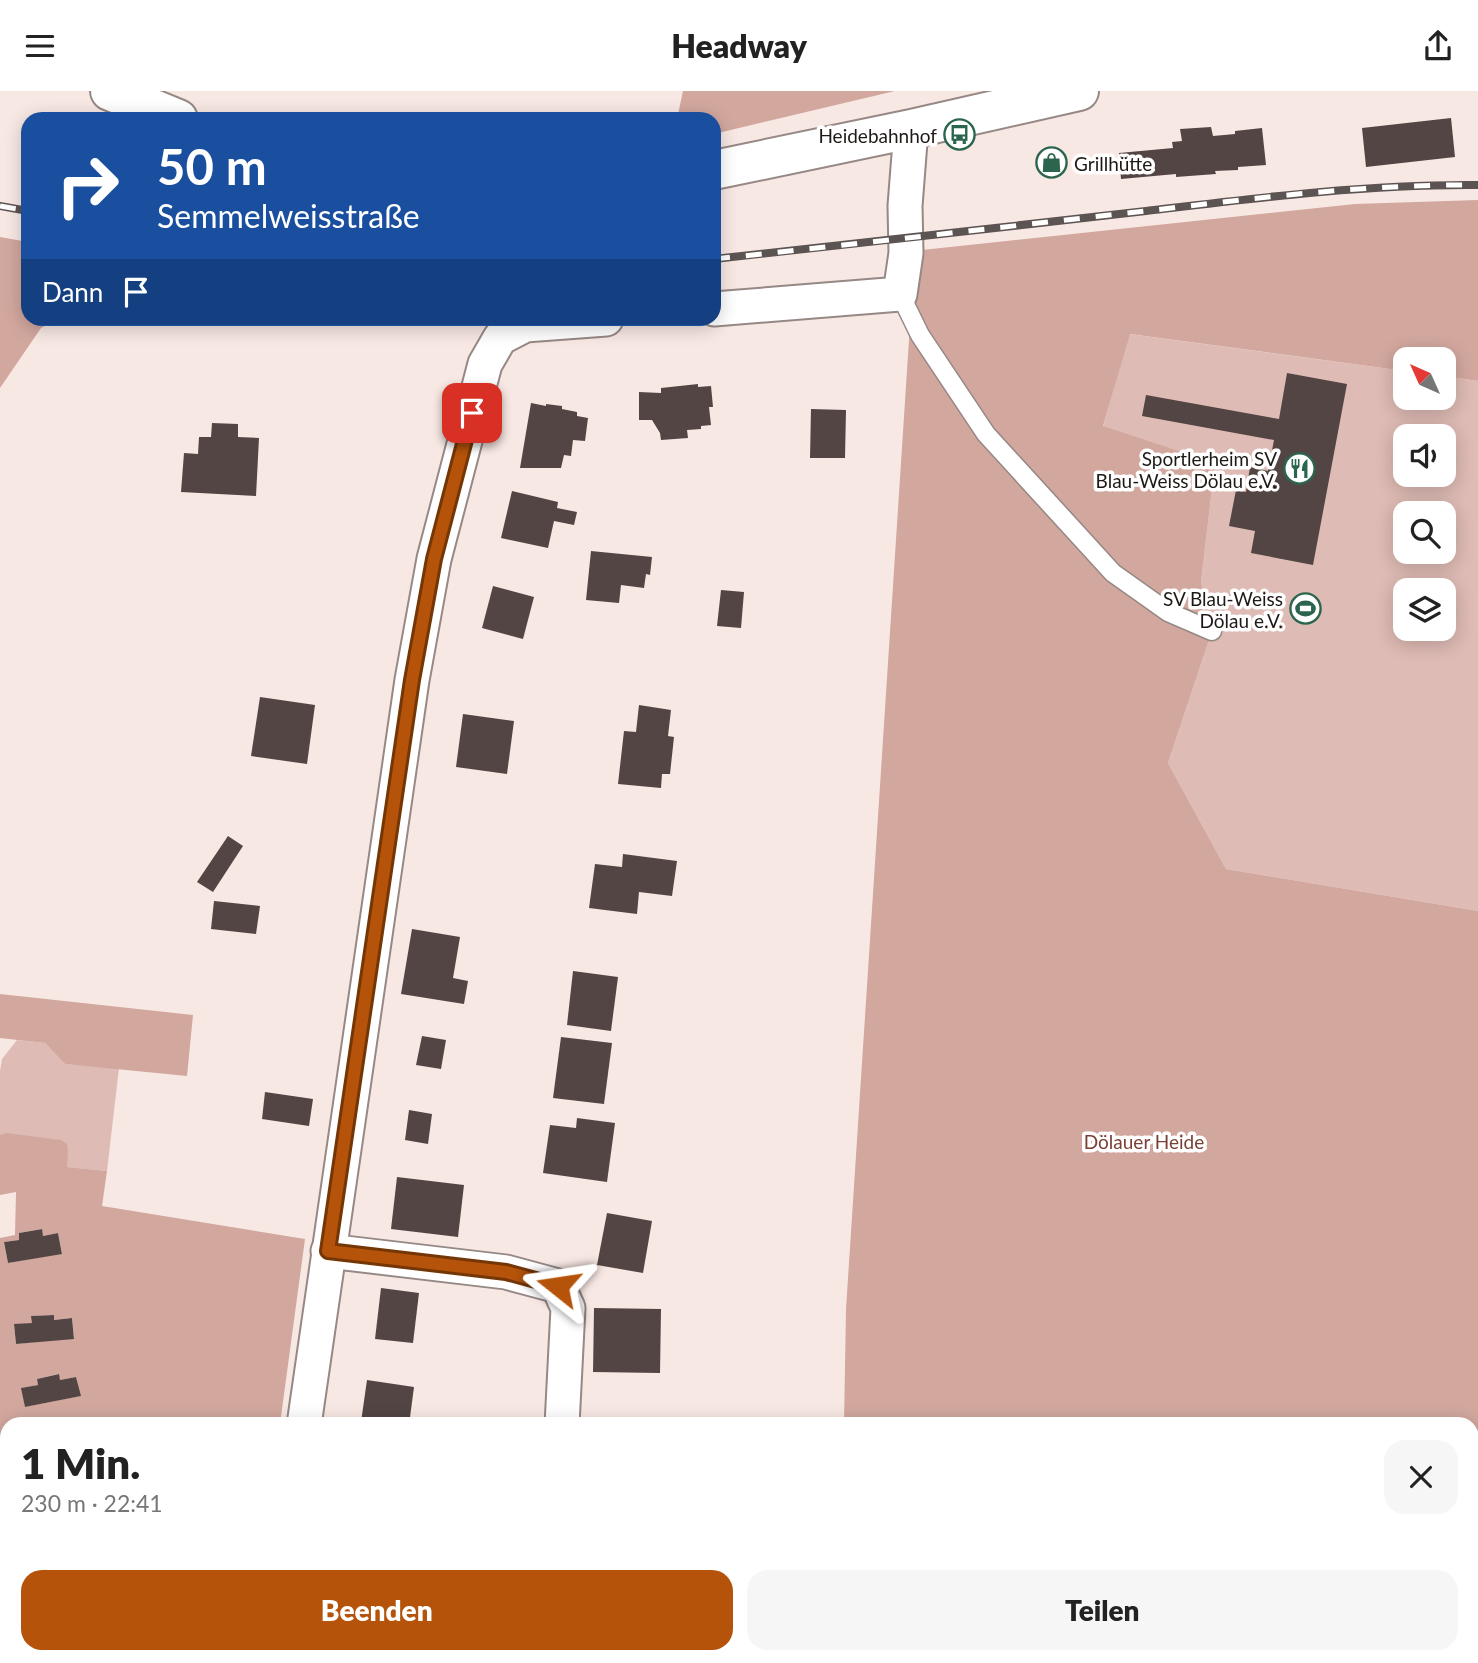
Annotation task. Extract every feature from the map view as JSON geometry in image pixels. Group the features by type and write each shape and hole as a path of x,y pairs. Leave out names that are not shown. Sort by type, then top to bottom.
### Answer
{"main road":[{"path":"110,91 161,112"},
{"path":"721,169 1079,91"}],"street":[{"path":"721,308 900,294 906,253 905,206 911,129"},
{"path":"304,1417 416,653 434,559 485,364 500,338 522,326"},
{"path":"328,1251 506,1272 558,1286 568,1308 562,1417"}],"lane":[{"path":"900,294 920,335 986,433 1113,573 1168,612 1212,631"}],"shaded area":[{"name":"SV Blau-Weiss Dölau e.V.","path":"1129,334 1393,369 1393,410 1456,410 1456,378 1478,381 1478,911 1226,869 1168,763 1212,631 1201,582 1215,463 1103,427"},
{"path":"17,1040 45,1043 65,1064 119,1068 107,1171 67,1167 0,1135 2,1059"}],"green space":[{"path":"683,91 895,91 721,132 721,112 678,112"},
{"name":"Dölauer Heide","path":"1478,200 1478,381 1456,378 1456,347 1393,347 1393,369 1130,334 1103,426 1215,463 1201,582 1212,631 1168,763 1226,869 1478,911 1478,1417 844,1417 846,1309 913,278 922,250 1355,204"},
{"path":"0,237 21,241 21,326 45,326 0,388"},
{"path":"0,994 193,1015 187,1076 65,1064 45,1043 0,1038"},
{"path":"6,1133 61,1140 67,1144 67,1167 107,1171 102,1206 305,1239 281,1417 0,1417 0,1238 15,1235 16,1192 0,1195 0,1135","holes":["41,1229 43,1236 58,1233 62,1253 8,1263 4,1242 19,1240 19,1233","53,1315 54,1320 72,1318 74,1338 16,1344 14,1325 32,1323 32,1316","58,1374 60,1380 76,1377 80,1396 25,1407 22,1388 38,1385 37,1379"]}],"building":[{"path":"1451,118 1455,157 1366,167 1362,128"},
{"path":"1211,127 1213,136 1262,128 1266,165 1215,171 1216,174 1176,177 1176,174 1121,179 1119,153 1173,148 1172,142 1182,141 1180,129"},
{"name":"Sportlerheim SV Blau-Weiss Dölau e.V.","path":"1287,373 1347,384 1313,565 1251,553 1255,531 1229,526 1236,490 1246,492 1250,467 1268,471 1274,440 1142,416 1146,395 1279,419"},
{"path":"698,384 698,387 711,386 711,425 687,430 688,438 661,440 652,420 639,420 639,392 661,393 661,388"},
{"path":"531,403 562,406 562,409 577,412 577,416 588,418 585,441 573,440 571,456 564,455 561,468 520,468"},
{"path":"811,409 846,410 845,458 810,458"},
{"path":"212,423 238,424 238,437 259,438 256,496 181,492 184,453 198,454 199,437 211,437"},
{"path":"512,491 558,502 557,508 577,512 574,525 554,521 548,548 501,538"},
{"path":"591,551 652,557 650,575 646,574 644,588 621,585 619,603 586,600"},
{"path":"493,586 534,597 523,639 482,628"},
{"path":"721,590 744,592 741,628 717,626"},
{"path":"260,697 315,705 307,764 251,756"},
{"path":"639,705 671,710 668,736 674,737 670,774 662,774 661,788 618,784 624,731 636,732"},
{"path":"463,714 514,721 507,774 456,767"},
{"path":"228,836 243,846 213,892 197,882"},
{"path":"623,854 677,861 672,896 639,892 637,914 589,908 595,864 622,867"},
{"path":"214,901 260,906 256,934 211,929"},
{"path":"412,929 460,937 453,978 468,981 464,1004 401,994"},
{"path":"573,971 618,977 611,1031 567,1025"},
{"path":"422,1036 446,1040 441,1069 416,1065"},
{"path":"561,1037 612,1043 604,1104 553,1098"},
{"path":"265,1092 313,1099 309,1126 262,1119"},
{"path":"409,1110 432,1114 428,1144 405,1140"},
{"path":"577,1118 615,1123 607,1182 543,1173 550,1125 576,1128"},
{"path":"397,1177 464,1185 458,1237 391,1229"},
{"path":"607,1213 652,1221 643,1273 597,1265"},
{"path":"42,1229 43,1236 58,1233 62,1254 8,1263 4,1242 19,1240 19,1233"},
{"path":"381,1288 419,1293 413,1343 375,1339"},
{"path":"594,1308 661,1309 660,1373 593,1372"},
{"path":"54,1315 54,1320 72,1318 74,1339 16,1344 14,1324 32,1323 31,1316"},
{"path":"59,1374 60,1380 76,1377 81,1396 25,1407 21,1388 38,1385 37,1379"},
{"path":"367,1380 414,1387 410,1417 362,1417"}],"railway":[{"path":"721,258 1229,201 1395,187 1478,185"},
{"path":"0,206 21,210"}],"place":[{"name":"Heidebahnhof","path":"960,135"},
{"name":"Grillhütte","path":"1051,163"},
{"name":"Sportlerheim SV Blau-Weiss Dölau e.V.","path":"1300,469"},
{"name":"SV Blau-Weiss Dölau e.V.","path":"1306,609"}],"route":[{"path":"472,413 434,559 412,680 328,1251 506,1272 558,1286"}]}
